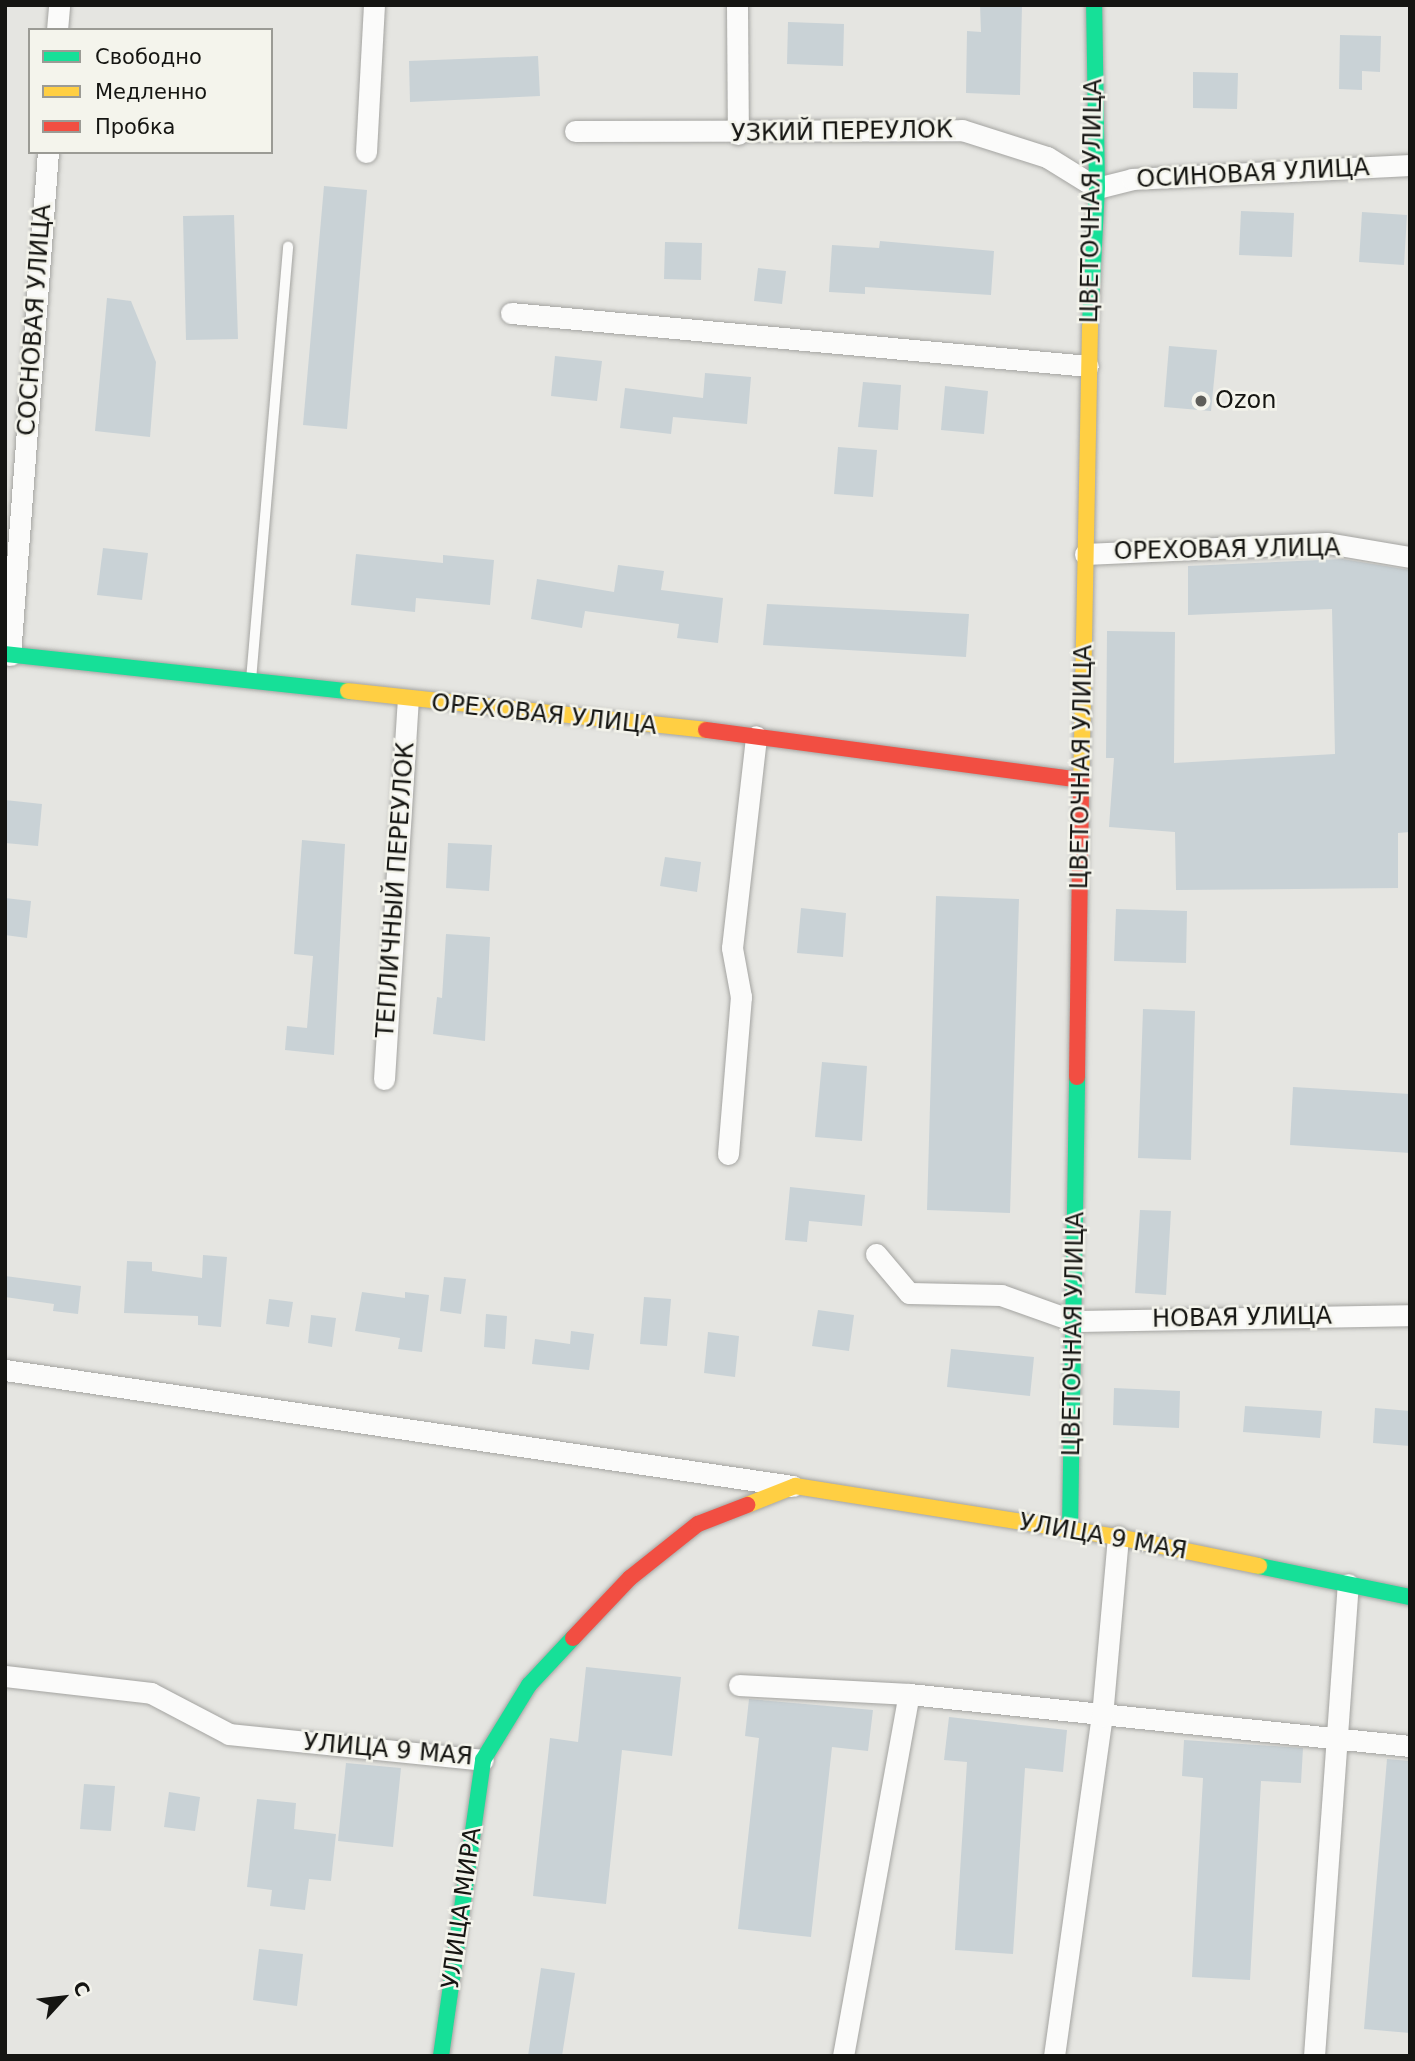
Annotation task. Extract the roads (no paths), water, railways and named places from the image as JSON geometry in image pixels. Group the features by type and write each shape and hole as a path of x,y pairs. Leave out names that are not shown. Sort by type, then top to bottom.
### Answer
{"street":[{"path":"57,28 59,5"},
{"path":"366,152 374,5"},
{"path":"737,5 738,134"},
{"name":"ЦВЕТОЧНАЯ УЛИЦА","path":"1070,1530 1088,366 1097,188 1094,5"},
{"name":"УЗКИЙ ПЕРЕУЛОК","path":"576,131 738,134 962,130 1046,157 1097,188"},
{"name":"СОСНОВАЯ УЛИЦА","path":"8,654 48,154"},
{"name":"ОСИНОВАЯ УЛИЦА","path":"1097,188 1132,179 1410,165"},
{"path":"511,313 1088,366"},
{"name":"ОРЕХОВАЯ УЛИЦА","path":"1085,554 1327,543 1410,557"},
{"name":"ОРЕХОВАЯ УЛИЦА","path":"8,654 408,701 756,736 1082,780"},
{"name":"ТЕПЛИЧНЫЙ ПЕРЕУЛОК","path":"384,1079 408,701"},
{"path":"728,1154 741,997 732,947 756,736"},
{"path":"876,1254 909,1293 1001,1295 1074,1321"},
{"name":"НОВАЯ УЛИЦА","path":"1074,1321 1410,1315"},
{"name":"УЛИЦА 9 МАЯ","path":"5,1370 794,1486 1070,1530 1410,1597"},
{"name":"УЛИЦА 9 МАЯ","path":"5,1676 151,1693 229,1734 483,1760 529,1685 630,1578 698,1524 794,1486"},
{"path":"1054,2056 1102,1716 1118,1538"},
{"path":"1314,2056 1348,1584"},
{"path":"739,1685 909,1694 1338,1741 1410,1746"},
{"path":"843,2056 909,1694"},
{"name":"УЛИЦА МИРА","path":"441,2056 483,1760"}],"lane":[{"path":"251,683 288,247"}],"place":[{"name":"Ozon","path":"1201,401"}]}
